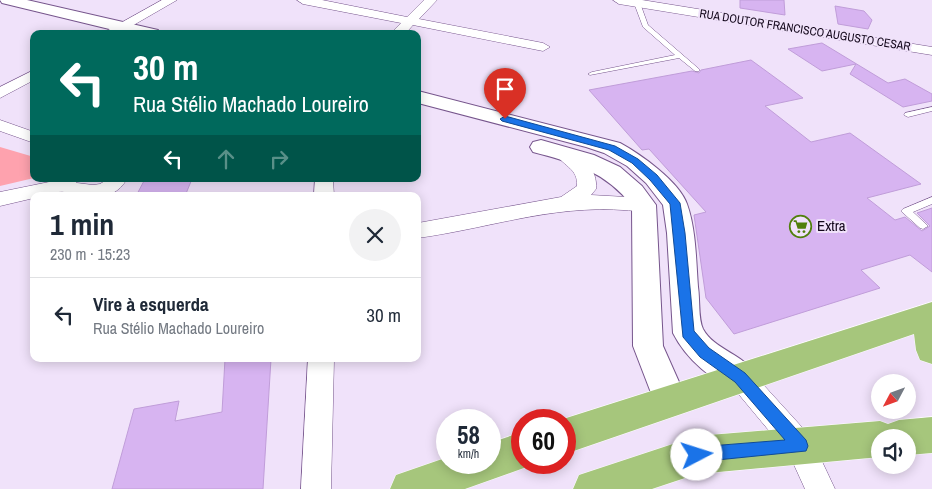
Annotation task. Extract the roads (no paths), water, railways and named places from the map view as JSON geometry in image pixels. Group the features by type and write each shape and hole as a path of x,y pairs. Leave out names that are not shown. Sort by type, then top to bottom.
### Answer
{"main road":[{"path":"576,432 932,315"},
{"path":"932,326 932,350"},
{"path":"916,436 932,435"},
{"path":"593,489 697,455 871,440"},
{"path":"410,489 454,474"}],"street":[{"path":"0,11 12,1 115,30 170,0"},
{"path":"303,0 543,47"},
{"path":"401,30 432,0"},
{"name":"RUA DOUTOR FRANCISCO AUGUSTO CESAR","path":"618,0 691,6 932,51"},
{"path":"0,11 76,30"},
{"path":"0,93 30,76"},
{"path":"421,98 566,154 599,163 620,178 636,193 645,216 648,346 670,400"},
{"path":"421,115 483,121 594,142 612,148 635,161 654,178 675,203 680,233 688,333 704,352 740,378 800,446 820,489"},
{"path":"0,125 30,136"},
{"path":"566,154 583,168 588,179 586,189 567,202"},
{"path":"0,199 64,182 80,191 86,192"},
{"path":"102,192 114,182"},
{"path":"421,230 567,202 620,200 645,216 680,233"},
{"path":"316,489 321,362"}],"lane":[{"path":"637,3 645,26 697,70"},
{"path":"592,74 680,56"},
{"path":"908,115 932,109"},
{"path":"923,226 906,211 932,200"}],"place":[{"name":"Extra","path":"801,226"}]}
